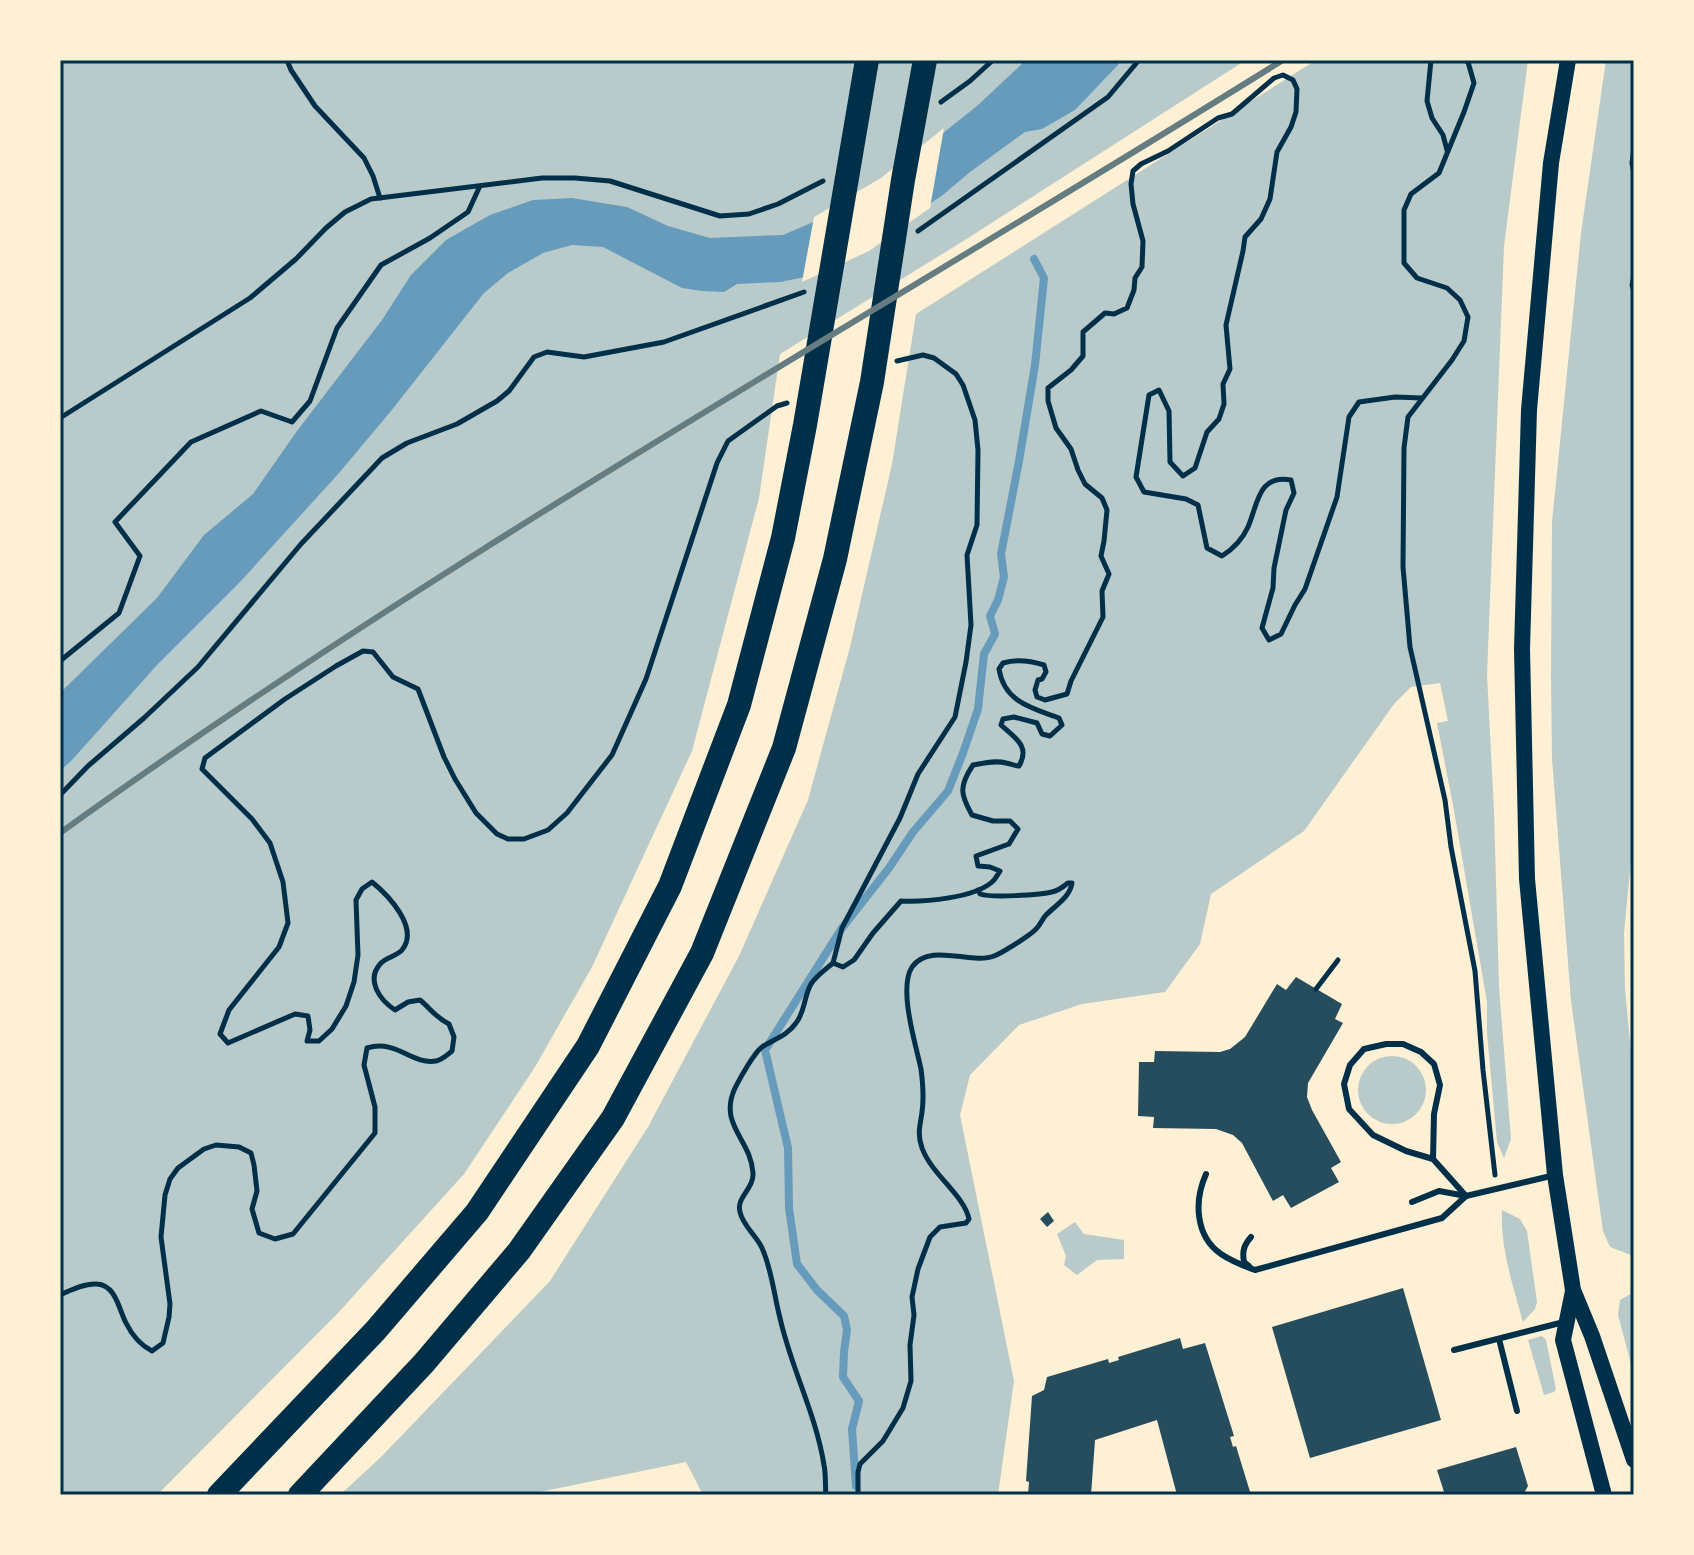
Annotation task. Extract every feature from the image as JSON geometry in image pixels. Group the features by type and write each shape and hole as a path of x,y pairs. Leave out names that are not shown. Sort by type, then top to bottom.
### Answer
{"highway":[{"path":"219,1495 376,1330 477,1212 588,1046 670,886 739,705 783,538 867,60"},
{"path":"300,1495 424,1363 519,1251 613,1118 702,953 784,748 835,559 872,382 925,60"}],"main road":[{"path":"1568,60 1551,163 1529,410 1522,649 1527,879 1555,1175 1573,1290 1634,1460"},
{"path":"1573,1290 1563,1340 1604,1495"}],"lane":[{"path":"1433,1159 1434,1114 1440,1085 1434,1064 1421,1052 1403,1044 1364,1049 1350,1065 1344,1084 1349,1109 1373,1135 1406,1151 1433,1159 1466,1196"},
{"path":"1206,1174 1200,1187 1198,1205 1207,1242 1219,1253 1255,1270 1442,1218 1466,1196"},
{"path":"1412,1202 1439,1191 1466,1196 1555,1175"},
{"path":"1251,1237 1242,1253 1244,1262 1255,1270"},
{"path":"1454,1350 1567,1321"},
{"path":"1499,1339 1517,1411"}],"path":[{"path":"287,60 315,106 364,158 380,198"},
{"path":"934,107 993,60"},
{"path":"918,231 1108,97 1139,60"},
{"path":"1431,60 1427,101 1432,118 1443,135 1447,152"},
{"path":"1464,60 1468,62 1474,83 1464,112 1439,173 1411,194 1404,210 1404,263 1417,278 1447,288 1460,300 1468,317 1464,341 1408,417 1404,448 1403,567 1410,647 1445,800 1475,971 1497,1188"},
{"path":"1634,148 1634,174"},
{"path":"60,418 250,298 345,212 371,199 542,178 575,178 610,181 720,216 749,214 778,204 824,181"},
{"path":"60,661 119,613 140,556 115,522 191,442 261,411 292,422 310,401 337,328 381,265 430,238 468,212 480,187"},
{"path":"1634,276 1634,291"},
{"path":"60,795 198,667 301,544 382,458 407,443 457,424 497,401 509,391 534,357 547,352 584,357 664,342 808,291"},
{"path":"858,1495 860,1464 883,1441 903,1408 911,1381 912,1297 930,1237 940,1227 966,1223 969,1219 963,1203 932,1168 922,1147 918,1129 924,1088 907,981 912,968 921,959 940,955 978,959 994,956 1036,929 1067,895 1072,883 1051,892 993,897 980,894 978,890"},
{"path":"1316,989 1338,960"},
{"path":"826,1495 824,1466 815,1428 780,1319 775,1286 761,1245 746,1227 738,1209 741,1199 752,1186 753,1173 749,1155 732,1125 729,1109 735,1088 759,1049 790,1032 800,1019 811,983 833,963"}],"shaded area":[{"path":"60,60 1246,60 780,354 759,498 692,751 592,967 535,1067 464,1174 338,1313 157,1495 60,1495"},
{"path":"1316,60 1528,60 1504,246 1487,675 1499,987 1511,1139 1504,1158 1497,1142 1487,1002 1437,723 1448,721 1440,683 1411,687 1394,704 1304,831 1211,894 1200,944 1165,992 1082,1004 1019,1025 970,1075 960,1115 1014,1381 998,1495 703,1495 686,1462 525,1495 340,1495 382,1456 550,1281 648,1127 739,956 808,800 850,647 892,464 916,314"},
{"path":"1606,60 1634,60 1634,829 1624,933 1625,988 1634,1085 1634,1254 1631,1255 1610,1247 1603,1231 1571,1001 1552,759 1552,522 1581,233"},
{"path":"1392,1056 1416,1066 1426,1090 1416,1114 1392,1124 1368,1114 1358,1090 1368,1066"},
{"path":"1502,1210 1520,1219 1527,1231 1537,1302 1523,1322 1505,1252"},
{"path":"1075,1222 1084,1234 1124,1240 1124,1259 1097,1260 1077,1275 1064,1265 1066,1256 1057,1234"},
{"path":"1634,1292 1634,1375 1618,1315 1620,1300"},
{"path":"1542,1336 1546,1340 1556,1389 1544,1395 1528,1340"}],"water":[{"path":"1026,60 1120,60 1075,110 1042,129 1025,132 867,248 805,277 780,282 737,284 724,292 702,291 682,288 603,247 572,245 543,253 508,273 484,293 339,473 60,771 60,693 157,598 204,535 253,494 382,320 411,275 446,240 490,215 533,200 572,198 627,207 668,226 710,238 783,235 811,223 883,181 977,106"}],"pier":[{"path":"944,128 930,208 869,251 802,282 814,217 881,178"}],"building":[{"path":"1296,977 1342,1004 1335,1019 1343,1023 1308,1083 1307,1097 1341,1162 1331,1168 1339,1182 1291,1208 1283,1195 1273,1201 1242,1143 1233,1135 1216,1129 1153,1128 1154,1117 1138,1116 1139,1062 1154,1062 1155,1051 1220,1052 1230,1049 1245,1037 1277,984 1286,990"},
{"path":"1048,1212 1054,1221 1047,1227 1040,1219"},
{"path":"1403,1288 1441,1420 1310,1458 1272,1327"},
{"path":"1180,1338 1183,1349 1205,1343 1234,1436 1230,1437 1233,1447 1236,1446 1251,1495 1177,1495 1157,1420 1095,1440 1091,1495 1028,1495 1029,1482 1026,1481 1032,1396 1044,1390 1047,1377 1108,1359 1109,1363 1119,1360 1118,1357"},
{"path":"1516,1447 1528,1486 1523,1495 1445,1495 1437,1470"}],"waterway":[{"path":"856,1486 852,1429 859,1401 843,1377 847,1330 844,1316 817,1290 797,1264 789,1208 788,1148 765,1050 842,928 913,832 948,791 978,709 984,654 995,634 990,616 1004,577 1001,554 1035,365 1044,278 1034,259"}],"railway":[{"path":"60,833 208,729 511,532 1283,60"}]}
